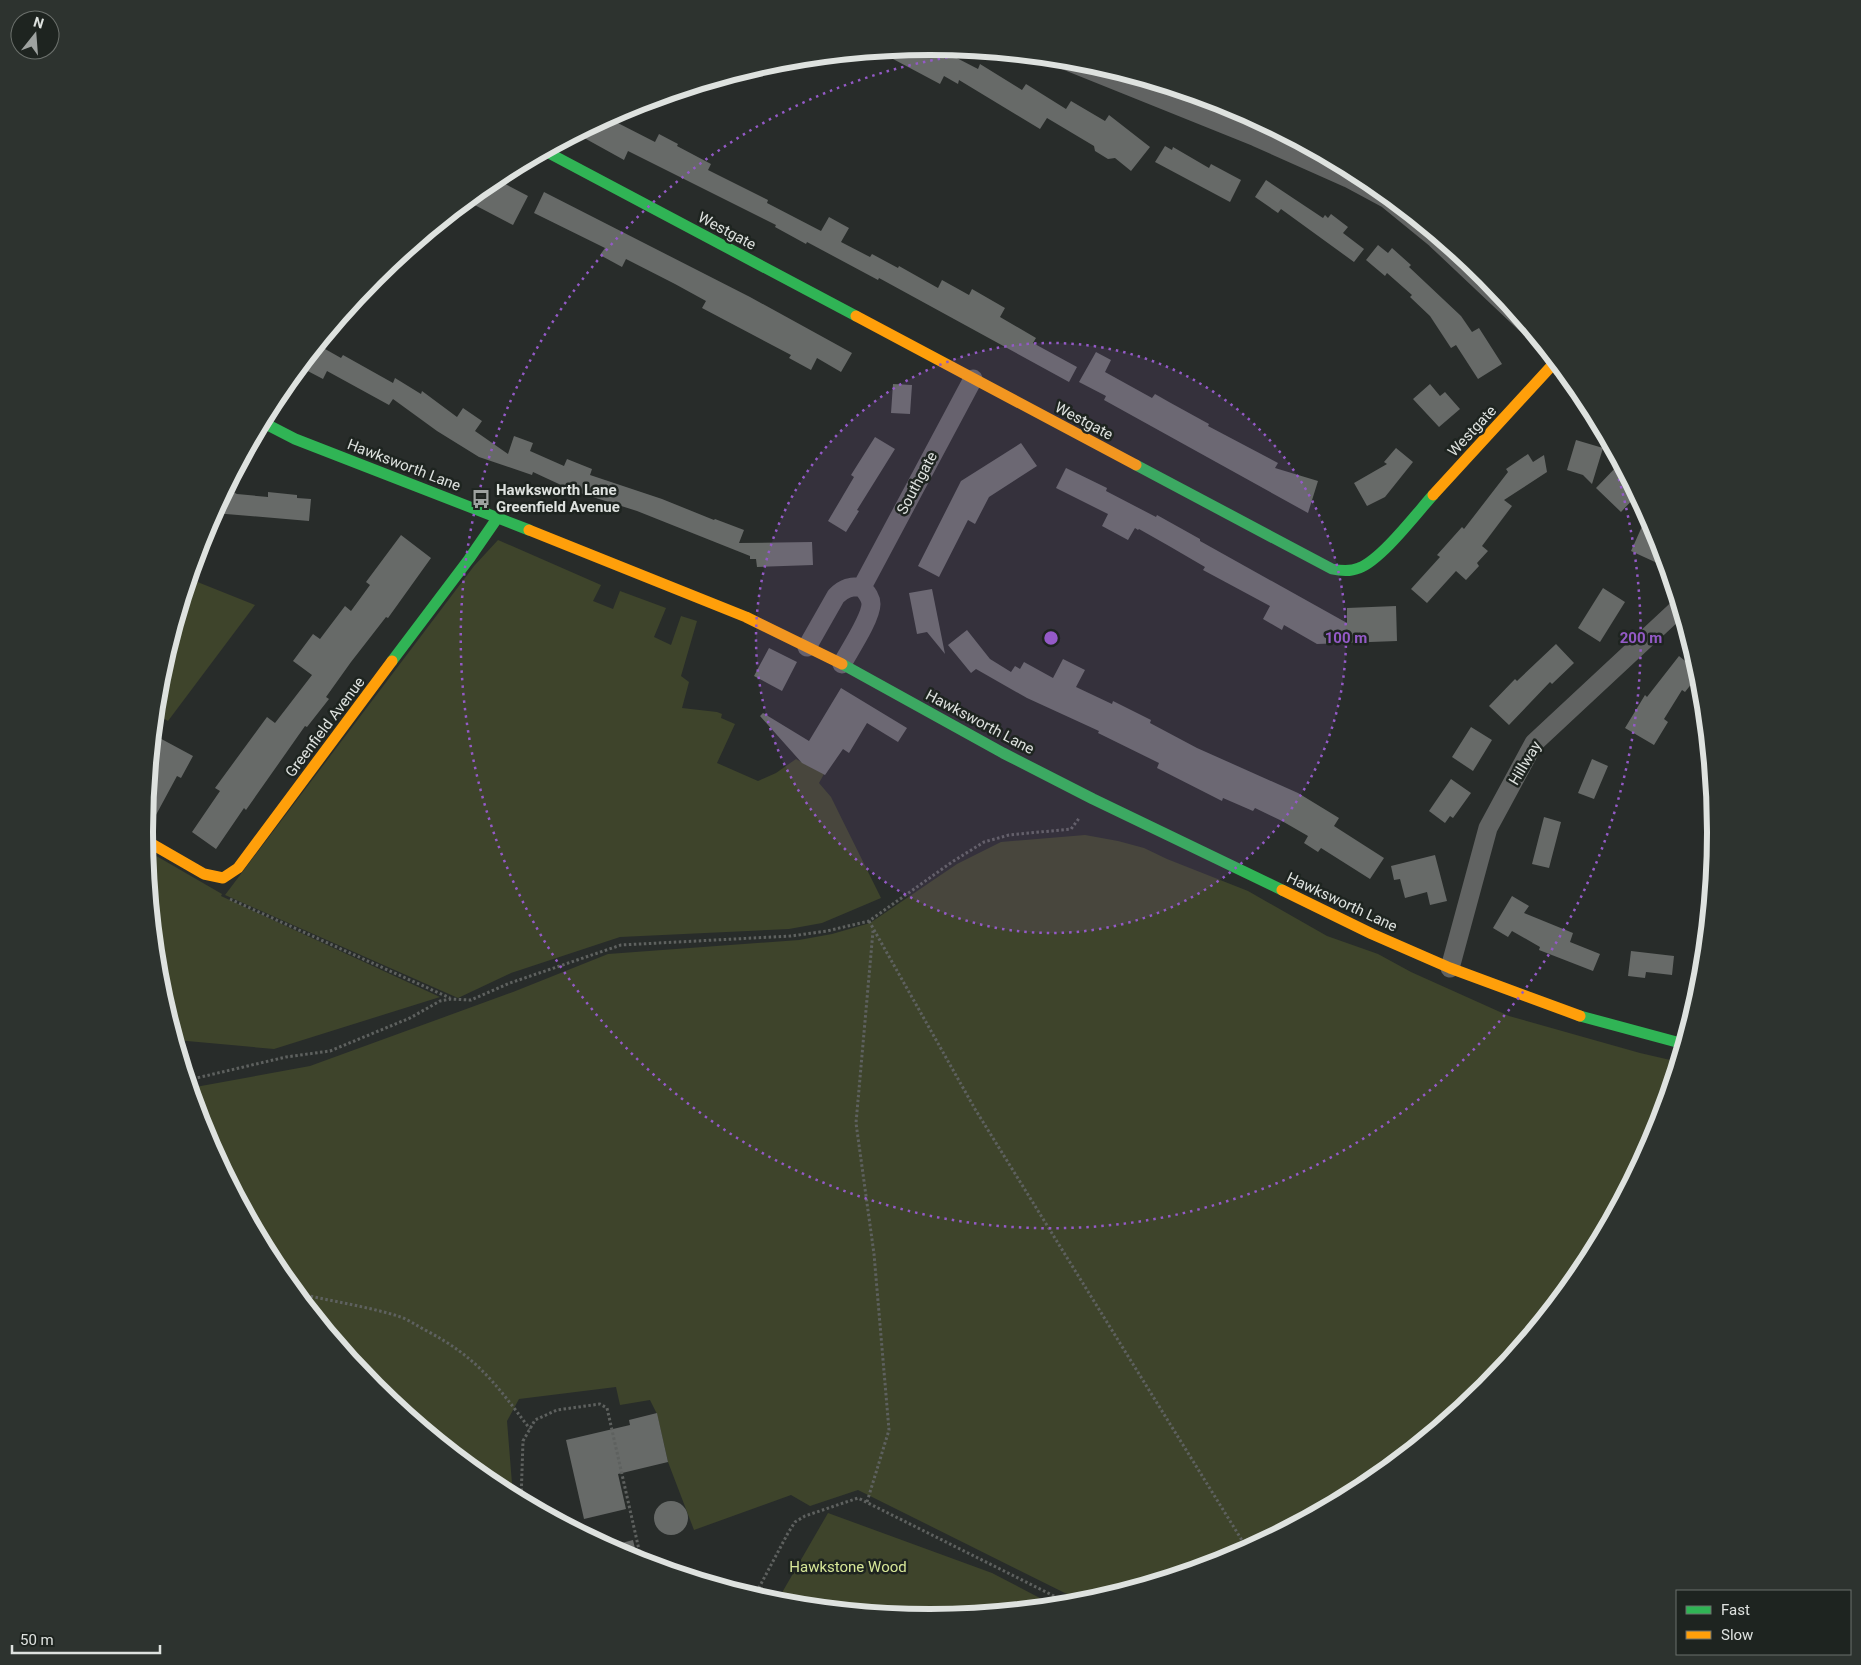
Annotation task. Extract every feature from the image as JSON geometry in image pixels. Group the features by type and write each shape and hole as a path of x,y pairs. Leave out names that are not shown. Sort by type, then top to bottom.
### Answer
{"street":[{"path":"1098,74 1256,137 1357,183"},
{"name":"Westgate","path":"551,154 1332,570 1344,572 1356,570 1374,559 1552,366"},
{"name":"Southgate","path":"862,587 973,378"},
{"name":"Hawksworth Lane","path":"269,426 294,439 498,517 746,617 842,664 1003,753 1093,799 1372,934 1450,968 1583,1017 1679,1043"},
{"name":"Greenfield Avenue","path":"223,878 238,868 469,559 498,517"},
{"path":"807,647 836,596 843,590 854,586 862,587 869,595 871,604 869,614 842,664"},
{"name":"Hillway","path":"1450,968 1488,828 1534,743 1676,612"},
{"path":"154,845 204,874 223,878"}],"path":[{"path":"223,878 223,896 451,998 471,1000 510,983 621,945 791,936 827,931 869,921 952,862 984,842 1009,835 1071,829 1093,799"},
{"path":"869,921 975,1110 1244,1544"},
{"path":"866,1502 889,1430 874,1254 856,1123 873,930"},
{"path":"193,1079 286,1057 330,1051 410,1018 440,1001 451,998"},
{"path":"306,1295 400,1316 444,1339 464,1352 483,1369 530,1429"},
{"path":"521,1493 523,1440 535,1420 557,1410 600,1404 607,1408 640,1554"},
{"path":"758,1590 795,1522 805,1516 858,1498 1059,1599"}],"green space":[{"path":"498,540 601,585 593,601 613,609 620,591 666,608 654,637 671,645 681,616 697,621 681,676 689,682 682,708 717,712 722,714 721,718 735,724 717,763 758,781 776,773 796,759 824,774 819,783 831,797 881,898 822,923 789,929 620,937 511,973 458,998 225,895 474,566"},
{"path":"195,581 255,605 168,721 162,718 168,681 179,631"},
{"path":"1085,835 1144,848 1248,891 1327,936 1378,954 1411,972 1509,1016 1674,1061 1649,1130 1628,1176 1604,1221 1577,1264 1547,1306 1515,1345 1480,1382 1443,1417 1404,1449 1362,1479 1319,1506 1274,1530 1228,1551 1132,1584 1072,1597 858,1490 810,1506 791,1495 694,1530 668,1462 657,1414 650,1400 620,1405 616,1387 519,1399 507,1421 512,1487 457,1449 418,1417 346,1345 314,1306 284,1264 257,1221 233,1176 212,1130 196,1087 310,1066 513,992 608,954 799,940 832,934 870,923 957,864 1001,842"},
{"path":"154,855 222,894 221,896 440,997 274,1049 181,1040 168,984 160,934"},
{"name":"Hawkstone Wood","path":"828,1513 992,1573 1045,1601 981,1608 930,1610 829,1603 780,1595"}],"building":[{"path":"939,55 946,59 948,56 953,56 978,69 980,64 1022,90 1026,84 1066,109 1071,101 1105,121 1109,115 1150,147 1131,171 1115,158 1108,159 1095,151 1094,146 1047,118 1040,129 959,80 958,84 944,76 940,84 889,57"},
{"path":"616,122 655,142 659,134 711,164 708,170 768,200 767,203 821,231 829,217 849,228 841,242 870,257 872,254 898,268 899,266 938,288 942,280 969,295 972,289 1005,308 1000,317 1036,338 1033,343 1077,367 1069,382 879,278 878,280 807,242 806,244 775,227 776,225 628,151 624,160 583,137"},
{"path":"1165,146 1172,150 1173,147 1209,168 1211,164 1241,180 1230,202 1155,162"},
{"path":"1266,180 1323,218 1325,215 1328,218 1331,214 1348,227 1343,233 1364,249 1354,262 1281,209 1278,213 1255,197"},
{"path":"504,183 528,196 513,225 473,204"},
{"path":"544,192 750,297 852,353 841,372 817,358 811,370 789,358 791,355 702,308 706,301 626,259 622,267 600,255 605,248 534,213"},
{"path":"1378,245 1388,253 1392,248 1411,265 1409,267 1461,316 1472,332 1479,328 1502,364 1478,379 1456,345 1451,348 1430,316 1410,297 1412,295 1387,273 1385,276 1366,260"},
{"path":"323,348 341,358 343,355 393,383 395,378 421,394 422,391 457,417 463,408 482,421 475,431 508,454 514,436 533,443 530,451 564,466 567,459 592,469 590,475 662,499 744,530 739,543 812,542 813,565 757,567 756,559 750,559 750,556 637,511 574,491 533,472 532,475 479,457 437,431 393,399 389,405 327,371 323,379 306,370"},
{"path":"1096,352 1111,360 1105,372 1152,398 1155,394 1209,424 1208,426 1278,463 1275,468 1318,481 1308,513 1104,400 1106,396 1079,382"},
{"path":"893,384 912,385 910,414 891,413"},
{"path":"1430,384 1440,396 1445,392 1460,409 1439,427 1413,399"},
{"path":"875,437 895,449 857,510 859,511 846,532 828,521 854,477 851,475"},
{"path":"1576,440 1603,448 1592,484 1583,475 1567,470"},
{"path":"1021,443 1037,466 989,497 975,524 968,520 939,577 918,566 961,481"},
{"path":"1396,448 1413,462 1385,497 1367,506 1354,483 1387,464 1384,462"},
{"path":"1528,454 1533,462 1544,455 1547,472 1504,500 1512,506 1482,546 1488,551 1477,563 1479,566 1466,580 1456,571 1427,603 1411,589 1440,557 1437,555 1462,527 1464,529 1508,472 1506,469"},
{"path":"1616,467 1633,499 1621,512 1596,488"},
{"path":"1066,468 1107,488 1106,491 1156,517 1157,515 1347,623 1347,608 1396,606 1397,641 1317,644 1284,625 1282,630 1263,619 1270,606 1203,570 1205,567 1169,546 1139,529 1135,528 1128,540 1102,526 1108,514 1056,488"},
{"path":"232,491 237,494 268,497 268,492 297,495 297,498 311,499 309,521 222,514"},
{"path":"1644,523 1660,564 1631,551"},
{"path":"401,535 431,558 388,618 386,617 351,662 326,697 329,699 307,727 305,726 216,849 192,832 220,791 215,788 267,717 275,723 312,675 293,661 313,634 320,639 345,606 351,611 370,585 366,582"},
{"path":"1603,588 1625,602 1600,642 1578,628"},
{"path":"932,589 945,654 927,632 917,634 909,593"},
{"path":"967,630 990,659 1011,672 1015,666 1020,669 1024,662 1053,678 1063,659 1085,670 1076,687 1112,704 1113,701 1151,720 1150,723 1197,748 1298,793 1339,818 1334,826 1384,858 1370,879 1321,848 1318,852 1304,843 1308,836 1282,821 1255,808 1253,811 1223,798 1222,801 1157,768 1159,763 1098,733 1099,731 1027,698 976,669 971,673 948,645"},
{"path":"1556,644 1574,663 1552,684 1550,682 1509,725 1489,706 1515,679 1517,681"},
{"path":"769,648 797,662 782,691 754,676"},
{"path":"1679,656 1689,664 1693,682 1685,692 1682,690 1664,719 1668,722 1654,745 1625,728 1645,695 1647,697"},
{"path":"841,688 907,728 898,742 867,723 849,753 843,749 825,775 802,763 760,716 763,713 809,741"},
{"path":"1471,727 1492,740 1473,771 1452,757"},
{"path":"159,738 193,756 181,778 177,776 153,820"},
{"path":"1592,759 1608,766 1594,799 1578,793"},
{"path":"1451,779 1471,793 1453,818 1450,816 1445,823 1429,811"},
{"path":"1544,817 1561,822 1549,868 1532,864"},
{"path":"1435,855 1447,901 1430,905 1427,892 1405,898 1400,879 1394,880 1391,866"},
{"path":"1512,896 1529,906 1524,913 1573,933 1570,942 1600,954 1593,971 1539,950 1540,947 1512,931 1508,937 1493,928"},
{"path":"1631,951 1674,956 1672,975 1646,972 1645,978 1628,976"},
{"path":"657,1413 668,1462 618,1474 626,1509 584,1519 566,1440 630,1425 629,1420"},
{"path":"671,1501 678,1502 683,1506 687,1511 687,1525 683,1530 678,1534 671,1535 664,1534 659,1530 655,1525 654,1518 655,1511 659,1506 664,1502"},
{"path":"633,1540 636,1552 633,1551 618,1544"}],"traffic: fast":[{"path":"551,154 856,316"},
{"path":"269,425 295,439 529,530"},
{"path":"1136,465 1332,569 1342,571 1359,568 1377,556 1398,536 1433,495"},
{"path":"392,661 469,559 498,517"},
{"path":"842,664 1003,753 1093,799 1282,890"},
{"path":"1580,1016 1679,1043"}],"traffic: slow":[{"path":"856,316 1136,465"},
{"path":"1433,495 1552,366"},
{"path":"529,530 746,617 842,664"},
{"path":"154,845 204,874 223,878 238,868 392,661"},
{"path":"1282,890 1372,934 1450,968 1580,1016"}],"place":[{"name":"Hawksworth Lane Greenfield Avenue","path":"481,499"}]}
